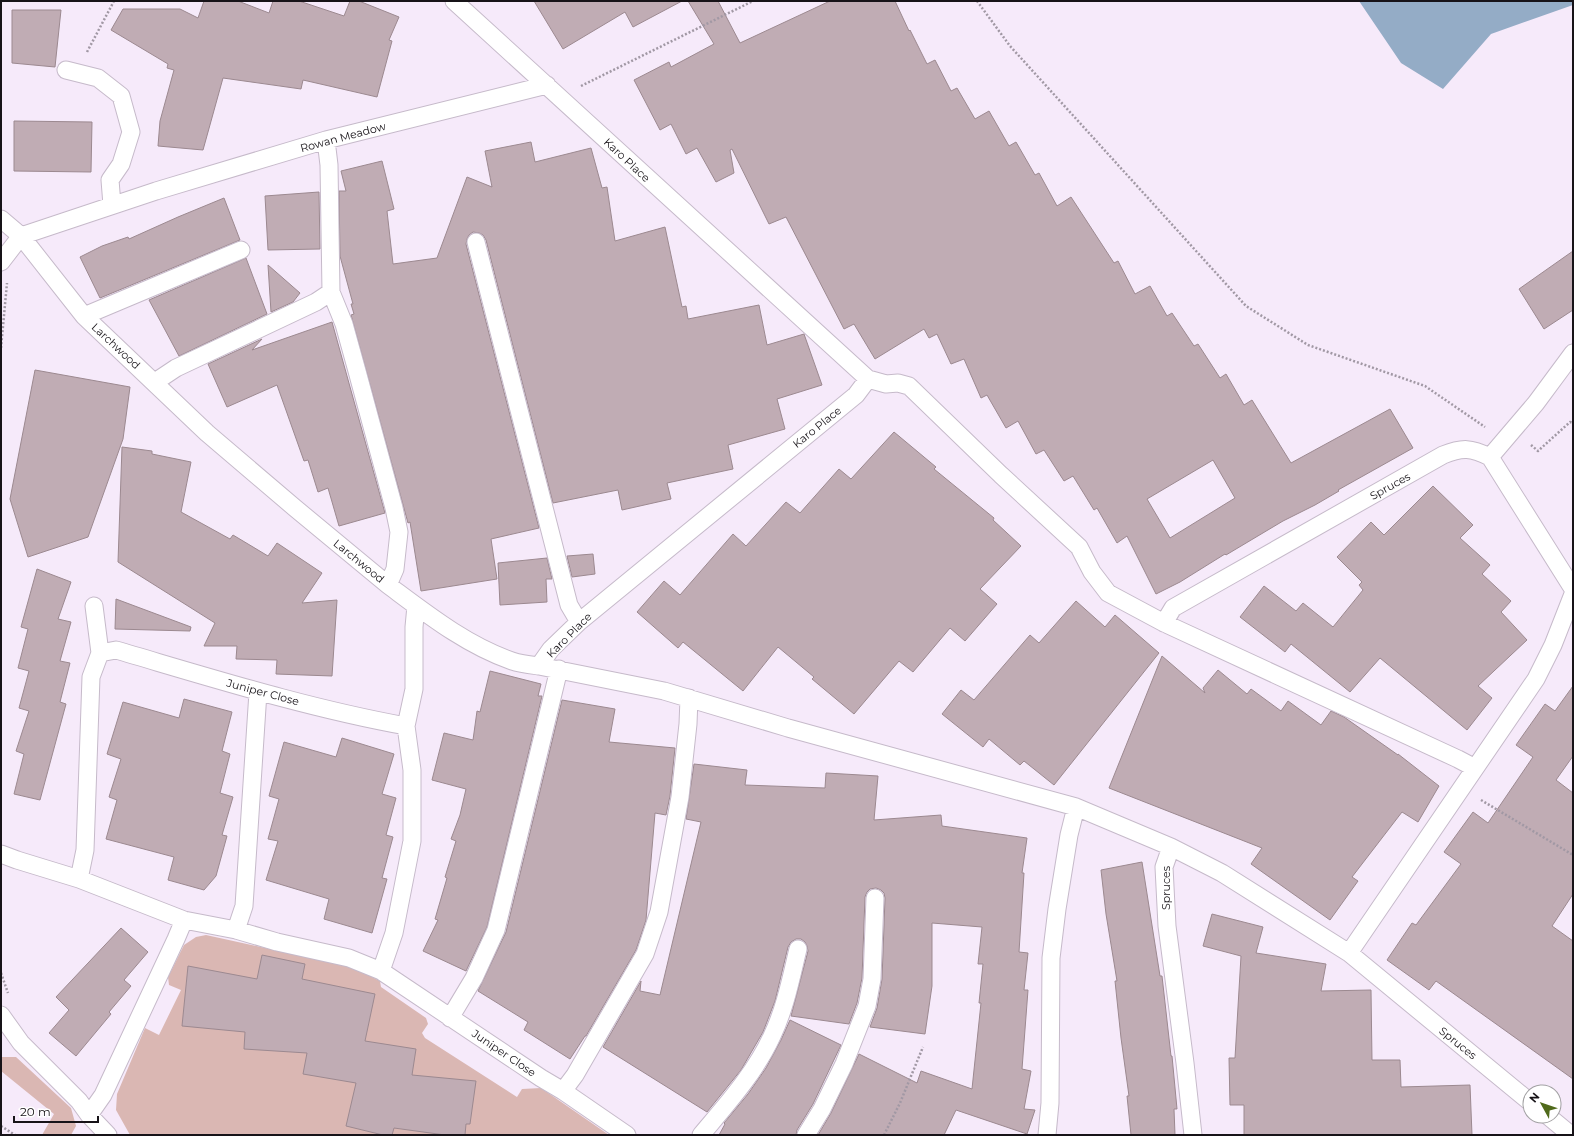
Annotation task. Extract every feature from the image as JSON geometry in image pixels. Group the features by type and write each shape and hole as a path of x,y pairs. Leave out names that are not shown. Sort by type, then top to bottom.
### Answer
{"lane":[{"path":"454,1 553,91"},
{"path":"66,70 98,78 120,96 131,132 121,164 110,180 112,205"},
{"name":"Rowan Meadow","path":"21,236 112,205 326,140 553,91"},
{"name":"Karo Place","path":"553,91 868,380 856,395 579,622 551,649 539,666 664,691 788,728 1076,807 1171,847"},
{"name":"Larchwood","path":"1,219 21,236 84,316 156,382 207,433 388,585 395,569 399,532 358,371 344,324 331,292 330,165 326,140"},
{"path":"3,260 21,236"},
{"path":"476,242 569,605 579,622"},
{"path":"84,316 241,250"},
{"path":"156,382 176,368 316,302 331,292"},
{"path":"1573,353 1514,429 1490,457 1573,589"},
{"path":"868,380 886,384 898,383 909,386 1001,475 1079,547 1092,572 1108,593 1164,623 1458,758 1475,768"},
{"name":"Spruces","path":"1164,623 1173,608 1443,455 1455,450 1474,450 1490,457"},
{"path":"388,585 471,643 513,661 539,666"},
{"path":"1348,953 1536,679 1553,645 1573,594"},
{"path":"79,879 85,850 91,677 100,653 94,606"},
{"path":"381,971 394,933 412,841 412,770 406,726 414,689 414,627 416,606"},
{"name":"Juniper Close","path":"100,653 116,650 258,692 375,721 406,726"},
{"path":"450,1018 474,978 496,930 559,669"},
{"path":"236,930 244,906 258,692"},
{"path":"563,1090 575,1076 645,954 659,912 680,797 688,724 689,698"},
{"path":"1047,1135 1050,1103 1051,958 1056,909 1069,834 1076,807"},
{"name":"Spruces","path":"1193,1135 1186,1063 1166,912 1164,867 1171,847 1222,873 1348,953 1522,1095"},
{"name":"Juniper Close","path":"1,854 79,879 184,920 236,930 277,942 349,958 381,971 541,1078 563,1090 627,1135"},
{"path":"806,1135 844,1064 867,1006 872,979 875,898"},
{"path":"96,1127 103,1096 184,920"},
{"path":"701,1135 750,1074 772,1036 788,992 798,949"},
{"path":"1,1015 20,1043 79,1101 96,1127"},
{"path":"1558,1124 1571,1135"}],"path":[{"path":"85,75 88,52 114,1"},
{"path":"553,91 753,1"},
{"path":"977,1 1010,46 1246,306 1308,345 1425,386 1500,437 1514,429 1538,451 1570,422 1573,423"},
{"path":"1,348 8,285 3,260"},
{"path":"1461,788 1573,855"},
{"path":"884,1135 900,1103 923,1047"},
{"path":"1,1126 15,1135"}],"shaded area":[{"path":"206,935 353,967 380,981 381,987 426,1018 428,1024 422,1033 425,1038 517,1097 522,1089 541,1088 609,1135 130,1135 116,1110 117,1094 145,1028 159,1035 181,990 169,985 168,977 184,945 196,937"},
{"path":"1,1057 16,1057 71,1108 76,1126 71,1135 42,1135 54,1114 1,1071"}],"water":[{"path":"1359,1 1573,1 1573,5 1491,34 1443,89 1401,63"}],"building":[{"path":"204,1 238,1 269,13 273,1 299,1 344,16 350,1 359,1 399,17 389,40 392,41 377,97 303,80 301,89 223,78 203,150 158,146 160,121 174,70 167,68 168,64 111,30 123,9 180,9 198,18"},
{"path":"534,1 682,1 633,27 625,12 563,49"},
{"path":"688,1 718,1 740,43 830,1 895,1 927,64 935,60 951,91 957,88 975,119 989,111 1009,146 1016,142 1035,175 1039,173 1057,206 1071,197 1114,263 1118,261 1135,294 1150,286 1167,316 1172,313 1194,346 1198,344 1220,378 1226,374 1244,405 1252,400 1291,463 1390,409 1413,448 1338,490 1339,491 1315,505 1283,521 1226,555 1225,554 1180,582 1156,594 1127,536 1117,543 1097,508 1094,510 1073,476 1064,481 1044,450 1036,454 1018,421 1006,428 987,395 981,398 964,359 951,364 937,334 929,338 924,329 875,359 854,324 844,329 786,217 769,224 732,149 730,150 734,173 716,182 697,148 686,154 671,124 660,130 634,80 669,62 671,67 714,44","holes":["1213,460 1235,498 1170,538 1147,499"]},
{"path":"12,10 61,10 55,67 12,63"},
{"path":"14,121 92,122 91,172 14,171"},
{"path":"531,142 535,162 591,148 602,188 607,187 615,241 665,227 682,307 686,306 688,319 759,305 767,345 804,334 822,385 777,399 785,429 728,445 733,469 667,483 671,499 622,510 618,490 553,503 486,240 483,235 473,232 469,235 466,244 539,528 491,539 497,579 421,591 410,522 408,523 351,315 354,314 351,304 353,304 340,256 339,191 346,191 341,171 382,161 394,209 387,211 393,264 437,258 467,177 492,187 485,151"},
{"path":"319,192 320,249 268,250 265,196"},
{"path":"224,198 240,240 100,298 80,257 102,246 128,237 129,239"},
{"path":"1573,251 1573,310 1544,329 1519,289"},
{"path":"246,258 267,314 179,356 149,300"},
{"path":"268,265 300,293 293,302 271,312"},
{"path":"332,322 385,513 339,526 328,488 318,492 308,460 304,461 277,385 227,407 208,364 262,339 252,350"},
{"path":"35,370 130,387 123,439 88,537 28,557 10,499"},
{"path":"894,432 936,467 934,469 994,518 993,520 1021,546 980,589 997,604 965,641 950,628 913,672 899,661 854,714 812,679 814,677 778,647 743,691 683,642 678,648 637,612 664,581 680,595 733,534 746,546 786,502 800,513 839,469 851,479"},
{"path":"122,447 152,451 152,454 191,462 181,512 230,539 233,535 268,556 277,543 322,573 302,603 337,600 332,676 276,674 277,660 236,659 237,646 204,646 215,623 118,562"},
{"path":"1433,486 1473,525 1460,538 1490,565 1482,574 1511,601 1501,612 1527,640 1478,686 1492,698 1467,730 1380,658 1350,692 1291,644 1285,652 1240,617 1264,586 1296,611 1303,603 1333,627 1363,590 1359,585 1362,582 1337,557 1371,522 1384,535"},
{"path":"593,554 595,574 572,577 567,556"},
{"path":"547,558 552,579 546,579 547,602 500,605 498,563"},
{"path":"37,569 71,582 58,619 71,622 60,661 70,663 60,702 66,704 40,800 14,794 24,754 16,751 29,711 19,708 29,671 18,668 28,629 21,627"},
{"path":"116,599 191,627 190,631 115,629"},
{"path":"1076,601 1105,627 1115,615 1159,653 1054,785 1024,761 1020,765 989,739 983,747 942,714 961,690 974,700 1030,635 1039,643"},
{"path":"1162,656 1205,693 1203,688 1218,670 1247,694 1251,689 1281,711 1288,701 1321,725 1331,711 1344,717 1398,754 1439,786 1418,822 1402,812 1352,877 1358,881 1330,920 1251,864 1262,848 1109,788"},
{"path":"490,671 541,684 538,696 542,696 487,927 466,971 423,951 438,920 435,919 447,878 445,877 456,841 451,839 460,815 466,789 432,780 444,733 473,740 477,711 480,712"},
{"path":"1573,686 1573,756 1556,780 1573,793 1573,894 1552,926 1573,941 1573,1079 1436,981 1429,990 1387,960 1412,923 1416,925 1461,864 1444,852 1473,812 1488,823 1533,757 1516,745 1545,704 1555,711"},
{"path":"184,699 232,712 222,751 230,754 220,793 233,797 222,835 227,836 216,876 204,890 168,880 174,857 106,839 117,800 109,797 121,759 107,754 123,702 179,718"},
{"path":"562,700 615,709 609,742 675,748 670,796 666,815 655,813 646,920 636,950 586,1036 570,1059 524,1030 528,1022 478,991 506,932"},
{"path":"342,738 394,754 382,794 396,798 386,835 393,837 382,878 387,879 372,933 324,919 329,899 266,880 278,841 268,839 279,799 269,796 284,742 336,757"},
{"path":"694,764 747,770 745,785 825,788 826,773 878,776 874,820 941,815 942,826 1027,838 1022,873 1024,873 1019,952 1028,953 1024,990 1028,990 1022,1069 1031,1071 1024,1109 1035,1110 1027,1134 956,1110 944,1135 818,1135 831,1113 859,1054 917,1083 921,1071 972,1089 981,1003 979,1003 983,964 978,964 982,927 932,923 932,986 925,1034 870,1027 877,1008 882,979 885,898 884,893 876,888 870,889 865,897 862,978 857,1003 849,1024 791,1016 808,951 805,942 801,939 796,939 791,942 788,947 775,1001 763,1032 741,1070 707,1112 603,1047 641,981 640,991 660,995 701,822 686,819"},
{"path":"1142,862 1160,976 1162,976 1172,1056 1177,1109 1174,1109 1175,1135 1131,1135 1127,1096 1129,1096 1115,981 1117,981 1106,914 1101,870"},
{"path":"1212,914 1263,927 1256,953 1326,964 1321,991 1371,990 1372,1060 1400,1060 1401,1087 1470,1085 1472,1135 1244,1135 1244,1105 1230,1105 1229,1058 1235,1058 1241,956 1203,946"},
{"path":"121,928 148,952 124,980 131,986 109,1012 111,1014 76,1056 49,1033 69,1010 56,997"},
{"path":"262,955 305,964 302,979 375,994 365,1041 416,1049 412,1075 476,1081 470,1124 466,1124 465,1135 445,1135 394,1128 392,1135 383,1135 346,1126 356,1083 303,1074 307,1053 244,1049 245,1032 182,1026 188,966 257,979"},
{"path":"790,1020 841,1045 813,1104 797,1130 796,1135 719,1135 725,1124 724,1123 748,1094 766,1068"}]}
